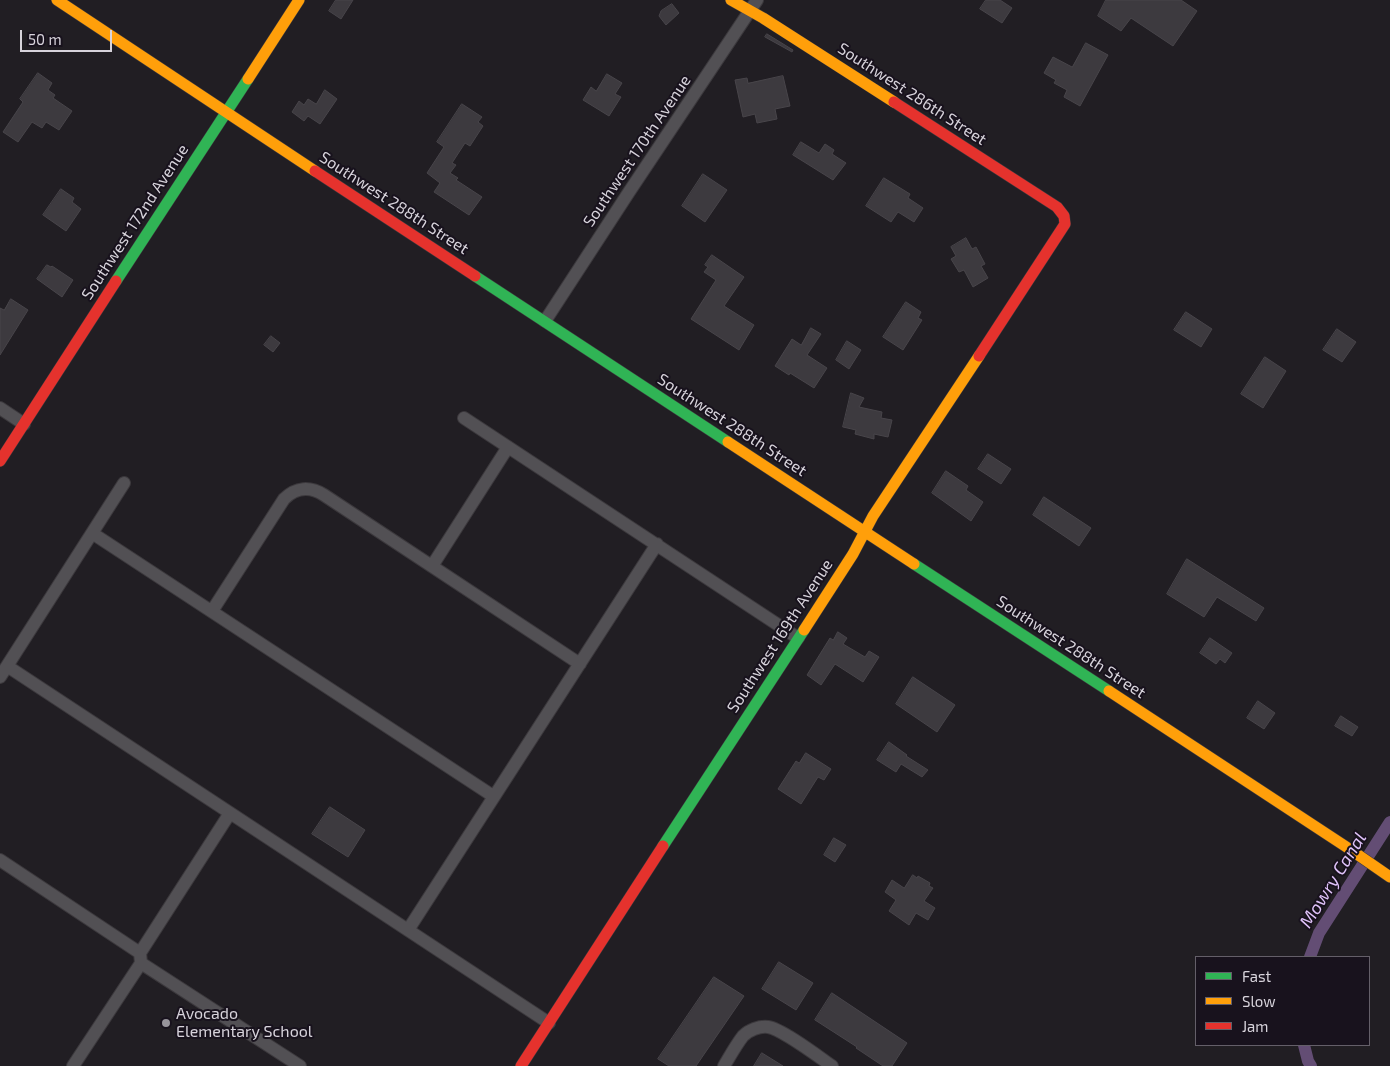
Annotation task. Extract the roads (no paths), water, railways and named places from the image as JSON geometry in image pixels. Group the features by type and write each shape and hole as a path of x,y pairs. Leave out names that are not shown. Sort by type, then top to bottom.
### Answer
{"street":[{"name":"Southwest 288th Street","path":"56,0 1390,877"},
{"name":"Southwest 172nd Avenue","path":"0,461 299,0"},
{"name":"Southwest 286th Street","path":"731,0 754,5 1056,207 1064,216 1065,224"},
{"name":"Southwest 170th Avenue","path":"545,321 754,5"},
{"name":"Southwest 169th Avenue","path":"521,1066 853,554 873,516 1065,224"},
{"path":"0,408 24,424"},
{"path":"464,418 798,638"},
{"path":"432,566 508,447"},
{"path":"0,677 124,483"},
{"path":"212,611 282,502 290,494 301,489 309,489 320,492 580,664"},
{"path":"92,532 493,796"},
{"path":"408,930 657,544"},
{"path":"7,666 549,1023"},
{"path":"72,1066 230,813"},
{"path":"0,860 140,958 300,1066"},
{"path":"724,1066 744,1036 760,1027 769,1027 780,1032 832,1066"}],"waterway":[{"name":"Mowry Canal","path":"1310,956 1319,933 1390,822"},
{"name":"Mowry Canal","path":"1304,1046 1311,1066"}],"place":[{"name":"Avocado Elementary School","path":"166,1023"}]}
